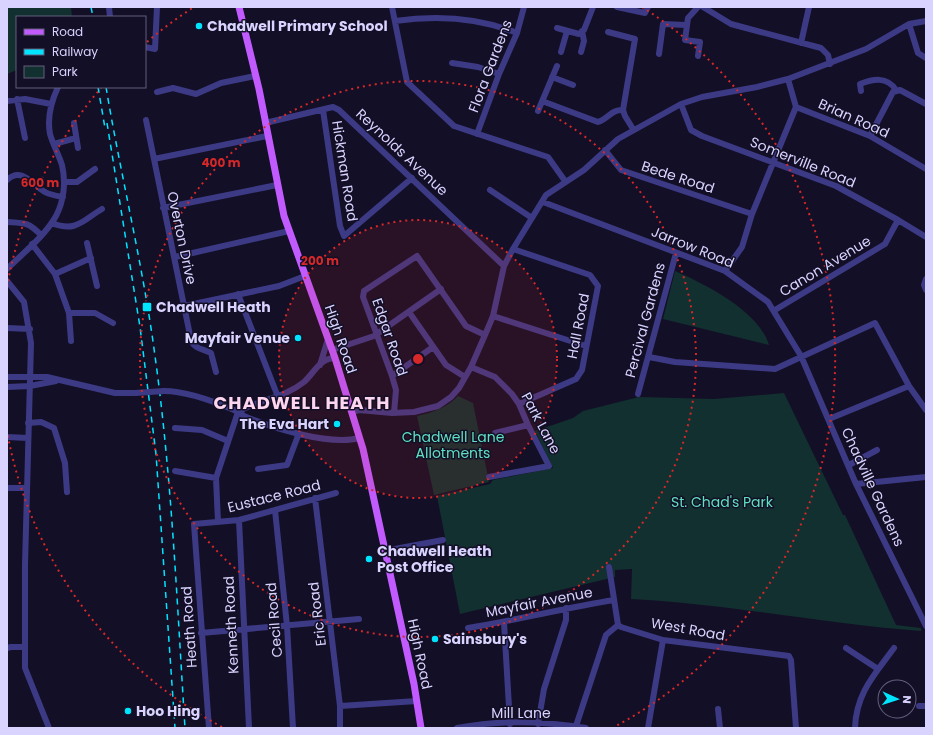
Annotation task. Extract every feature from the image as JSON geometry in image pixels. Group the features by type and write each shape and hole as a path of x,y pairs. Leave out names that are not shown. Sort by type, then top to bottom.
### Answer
{"main road":[{"name":"High Road","path":"240,7 277,185 289,231 335,358 359,438 417,701 421,728"}],"street":[{"path":"146,47 155,49 157,7"},
{"path":"392,7 407,82 454,126 548,157 565,182"},
{"name":"Flora Gardens","path":"477,134 499,74 517,33 524,7"},
{"path":"581,52 584,41 582,31 593,7"},
{"path":"618,7 645,13 648,7"},
{"path":"698,7 688,18 685,40 700,42 698,56"},
{"path":"703,7 731,24 821,48 828,55 830,64"},
{"path":"801,43 809,7"},
{"path":"395,21 429,17 484,22 517,33"},
{"path":"352,412 359,410 414,412 438,406 451,397 471,366 493,316 504,266 512,249 546,195 584,170 605,150 633,130 682,104 702,97 757,88 788,79 866,49 909,24 926,21"},
{"path":"659,54 663,24 686,25"},
{"path":"909,24 918,53 926,58"},
{"path":"557,28 579,34 582,31"},
{"path":"561,52 566,31"},
{"path":"608,32 635,39 623,110 624,116 633,130"},
{"path":"452,63 478,66 499,74"},
{"path":"538,111 557,66"},
{"path":"157,92 173,88 196,94 222,83 255,76"},
{"path":"552,77 573,85"},
{"name":"Brian Road","path":"788,79 796,107 870,136 926,169"},
{"path":"861,91 860,84 871,80 883,80 892,84 896,90 900,90 926,104"},
{"path":"7,269 52,223 63,197 64,182 62,165 54,144 49,122 51,104 58,88"},
{"path":"870,136 893,92 896,90"},
{"path":"7,101 17,99 51,104"},
{"path":"17,99 25,138"},
{"path":"542,101 598,122 615,111 623,110"},
{"name":"Somerville Road","path":"682,104 691,130 702,136 836,186 926,237"},
{"name":"Reynolds Avenue","path":"265,122 332,107 339,110 504,266"},
{"path":"724,271 742,247 752,214 796,107"},
{"name":"Hickman Road","path":"323,110 340,226 344,236 412,178"},
{"name":"Overton Drive","path":"146,120 192,344 211,353 216,372"},
{"path":"74,123 78,148"},
{"path":"154,159 267,136"},
{"path":"54,144 76,138"},
{"name":"Bede Road","path":"605,150 621,170 752,214"},
{"path":"64,182 78,182 95,169"},
{"path":"8,177 28,177 46,193 63,197"},
{"path":"163,208 277,185"},
{"path":"490,190 532,218"},
{"name":"Jarrow Road","path":"543,202 724,271 768,302 775,310 801,356"},
{"path":"52,223 58,226 75,227 102,209"},
{"name":"Canon Avenue","path":"775,310 885,244 898,220"},
{"path":"7,222 23,222 30,225 41,235"},
{"path":"175,257 289,231"},
{"path":"87,243 97,286"},
{"path":"32,244 55,274 69,313 71,341"},
{"name":"Hall Road","path":"512,249 590,275 598,286 582,370 576,379 519,404"},
{"name":"Percival Gardens","path":"638,394 676,253"},
{"name":"Edgar Road","path":"394,412 396,390 363,293 417,256 441,289"},
{"path":"55,274 91,258"},
{"path":"184,306 279,286 305,276"},
{"path":"926,279 924,285 926,290"},
{"path":"7,281 24,302 30,329 31,343 24,647 25,668 49,728"},
{"path":"332,350 377,334 441,289 466,326 485,335"},
{"path":"238,294 278,397"},
{"path":"409,312 451,370 465,377"},
{"path":"69,313 95,313 113,323"},
{"path":"493,316 586,346"},
{"path":"649,357 675,362 770,370 876,323 909,386 926,410"},
{"path":"7,328 30,329"},
{"path":"320,364 328,339"},
{"path":"392,376 433,347"},
{"name":"Chadville Gardens","path":"801,356 856,484 926,626"},
{"path":"218,522 216,478 238,412 278,397 304,382 320,364 329,359 335,358"},
{"name":"Park Lane","path":"471,366 495,377 502,382 519,404 549,466 489,477"},
{"path":"7,377 47,377 116,393 164,391 198,397 238,412 249,418 328,440 350,440 359,438"},
{"path":"7,386 30,386 60,381"},
{"path":"829,419 909,386"},
{"path":"249,418 251,406"},
{"path":"28,423 41,422 54,428 65,463 67,492"},
{"path":"495,433 528,425"},
{"path":"175,428 202,430 228,441"},
{"path":"258,469 287,465 299,433"},
{"path":"7,437 28,438"},
{"path":"849,465 877,450"},
{"path":"175,471 216,478"},
{"path":"856,484 926,476"},
{"path":"7,488 27,488"},
{"name":"Eustace Road","path":"194,524 239,520 336,493"},
{"name":"Eric Road","path":"315,498 331,622 340,706 340,728"},
{"name":"Cecil Road","path":"275,510 287,626 293,728"},
{"name":"Kenneth Road","path":"239,520 243,630 249,728"},
{"name":"Heath Road","path":"194,524 209,728"},
{"path":"384,551 443,540"},
{"path":"576,726 606,635 618,625 609,567"},
{"name":"Mayfair Avenue","path":"468,628 614,600"},
{"path":"538,724 544,689 566,620 566,608"},
{"path":"201,633 359,619"},
{"path":"504,622 510,724"},
{"name":"West Road","path":"618,625 663,640 789,656 796,728"},
{"path":"648,728 663,640"},
{"path":"7,648 24,647"},
{"path":"846,648 878,669"},
{"path":"855,728 864,687 894,648"},
{"path":"340,706 417,701"},
{"path":"919,706 926,706"},
{"path":"718,709 720,728"},
{"name":"Mill Lane","path":"457,728 480,724 538,724 586,728"}],"green space":[{"path":"7,7 71,7 72,16 16,16 16,70 7,74"},
{"path":"675,271 715,291 743,310 763,333 769,345 663,319"},
{"name":"St. Chad's Park","path":"784,393 843,515 845,515 896,625 921,628 921,631 849,624 704,605 631,599 632,569 615,570 615,577 460,614 437,496 490,484 493,480 553,468 535,431 573,418 583,411 639,397 714,399"},
{"name":"Chadwell Lane Allotments","path":"458,396 473,403 489,482 434,495 417,416 439,409 449,404"}],"railway":[{"path":"91,7 93,16"},
{"path":"98,88 105,128"},
{"path":"106,88 150,322 161,402 170,495 185,728"},
{"path":"107,123 140,327 156,454 175,728"}],"place":[{"name":"Chadwell Primary School","path":"199,26"},
{"name":"Chadwell Heath","path":"147,307"},
{"name":"Mayfair Venue","path":"298,338"},
{"name":"The Eva Hart","path":"337,424"},
{"name":"Chadwell Heath Post Office","path":"369,559"},
{"name":"Sainsbury's","path":"435,639"},
{"name":"Hoo Hing","path":"128,711"}],"district":[{"name":"CHADWELL HEATH","path":"302,402"}]}
